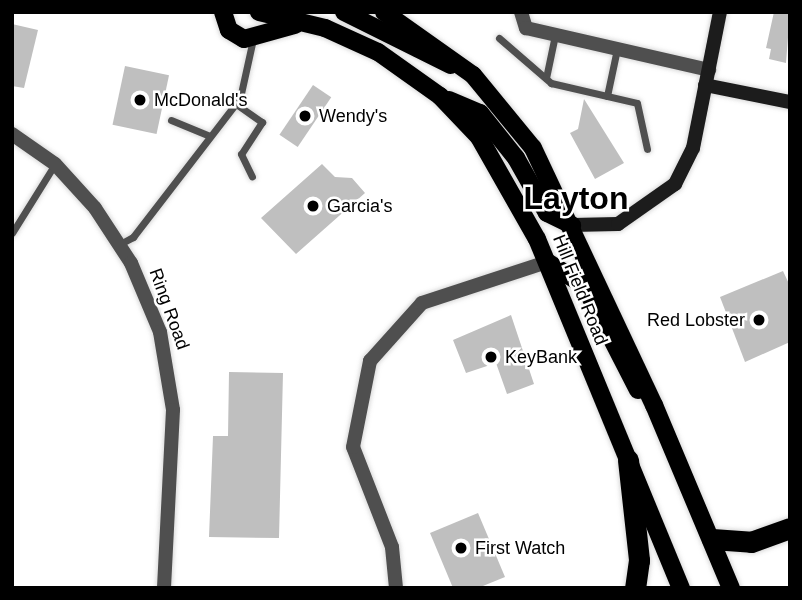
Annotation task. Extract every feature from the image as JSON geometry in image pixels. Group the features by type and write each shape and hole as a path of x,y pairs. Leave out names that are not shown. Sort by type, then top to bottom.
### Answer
{"highway":[{"path":"628,460 639,560 635,588"},
{"path":"712,539 751,542 790,528"}],"main road":[{"path":"223,12 230,32 253,39 276,27 314,25"},
{"name":"Hill Field Road","path":"260,12 314,25 372,48 440,96 500,168 547,262 681,588"},
{"path":"344,12 473,75"},
{"name":"Hill Field Road","path":"384,12 473,75 526,137 575,226 731,588"},
{"path":"440,96 480,113 516,159 547,214 575,226 612,226 668,192 691,153 720,12"},
{"path":"705,85 790,102"},
{"path":"547,262 584,285 621,366 662,424"}],"street":[{"path":"521,14 526,28 709,70"},
{"name":"Ring Road","path":"12,134 54,164 120,244 157,322 171,385 173,491 164,588"},
{"path":"396,588 392,547 354,447 370,361 422,303 547,262"}],"lane":[{"path":"545,78 555,35"},
{"path":"499,38 545,78 637,103 647,149"},
{"path":"120,244 133,237 236,104 247,83 253,39"},
{"path":"607,96 617,49"},
{"path":"236,104 262,122 241,154 252,177"},
{"path":"171,120 210,136"},
{"path":"12,233 54,164"}],"building":[{"path":"774,12 790,12 786,63 769,59 771,49 766,48"},
{"path":"12,24 38,30 24,88 12,86"},
{"name":"McDonald's","path":"125,66 169,75 157,134 113,125"},
{"name":"Wendy's","path":"313,85 331,97 298,147 279,135"},
{"path":"584,99 624,163 595,179 570,133 578,129"},
{"name":"Garcia's","path":"322,164 335,177 352,178 365,193 296,254 261,218"},
{"name":"Red Lobster","path":"783,271 790,286 790,342 745,362 720,297"},
{"name":"KeyBank","path":"511,315 534,384 507,394 496,363 466,373 453,340"},
{"path":"229,372 283,373 279,538 209,537 213,436 228,436"},
{"path":"478,513 505,577 478,588 453,588 430,533"}],"place":[{"name":"McDonald's","path":"140,100"},
{"name":"Wendy's","path":"305,116"},
{"name":"Garcia's","path":"313,206"},
{"name":"Red Lobster","path":"759,320"},
{"name":"KeyBank","path":"491,357"},
{"name":"First Watch","path":"461,548"}],"district":[{"name":"Layton","path":"576,198"}]}
